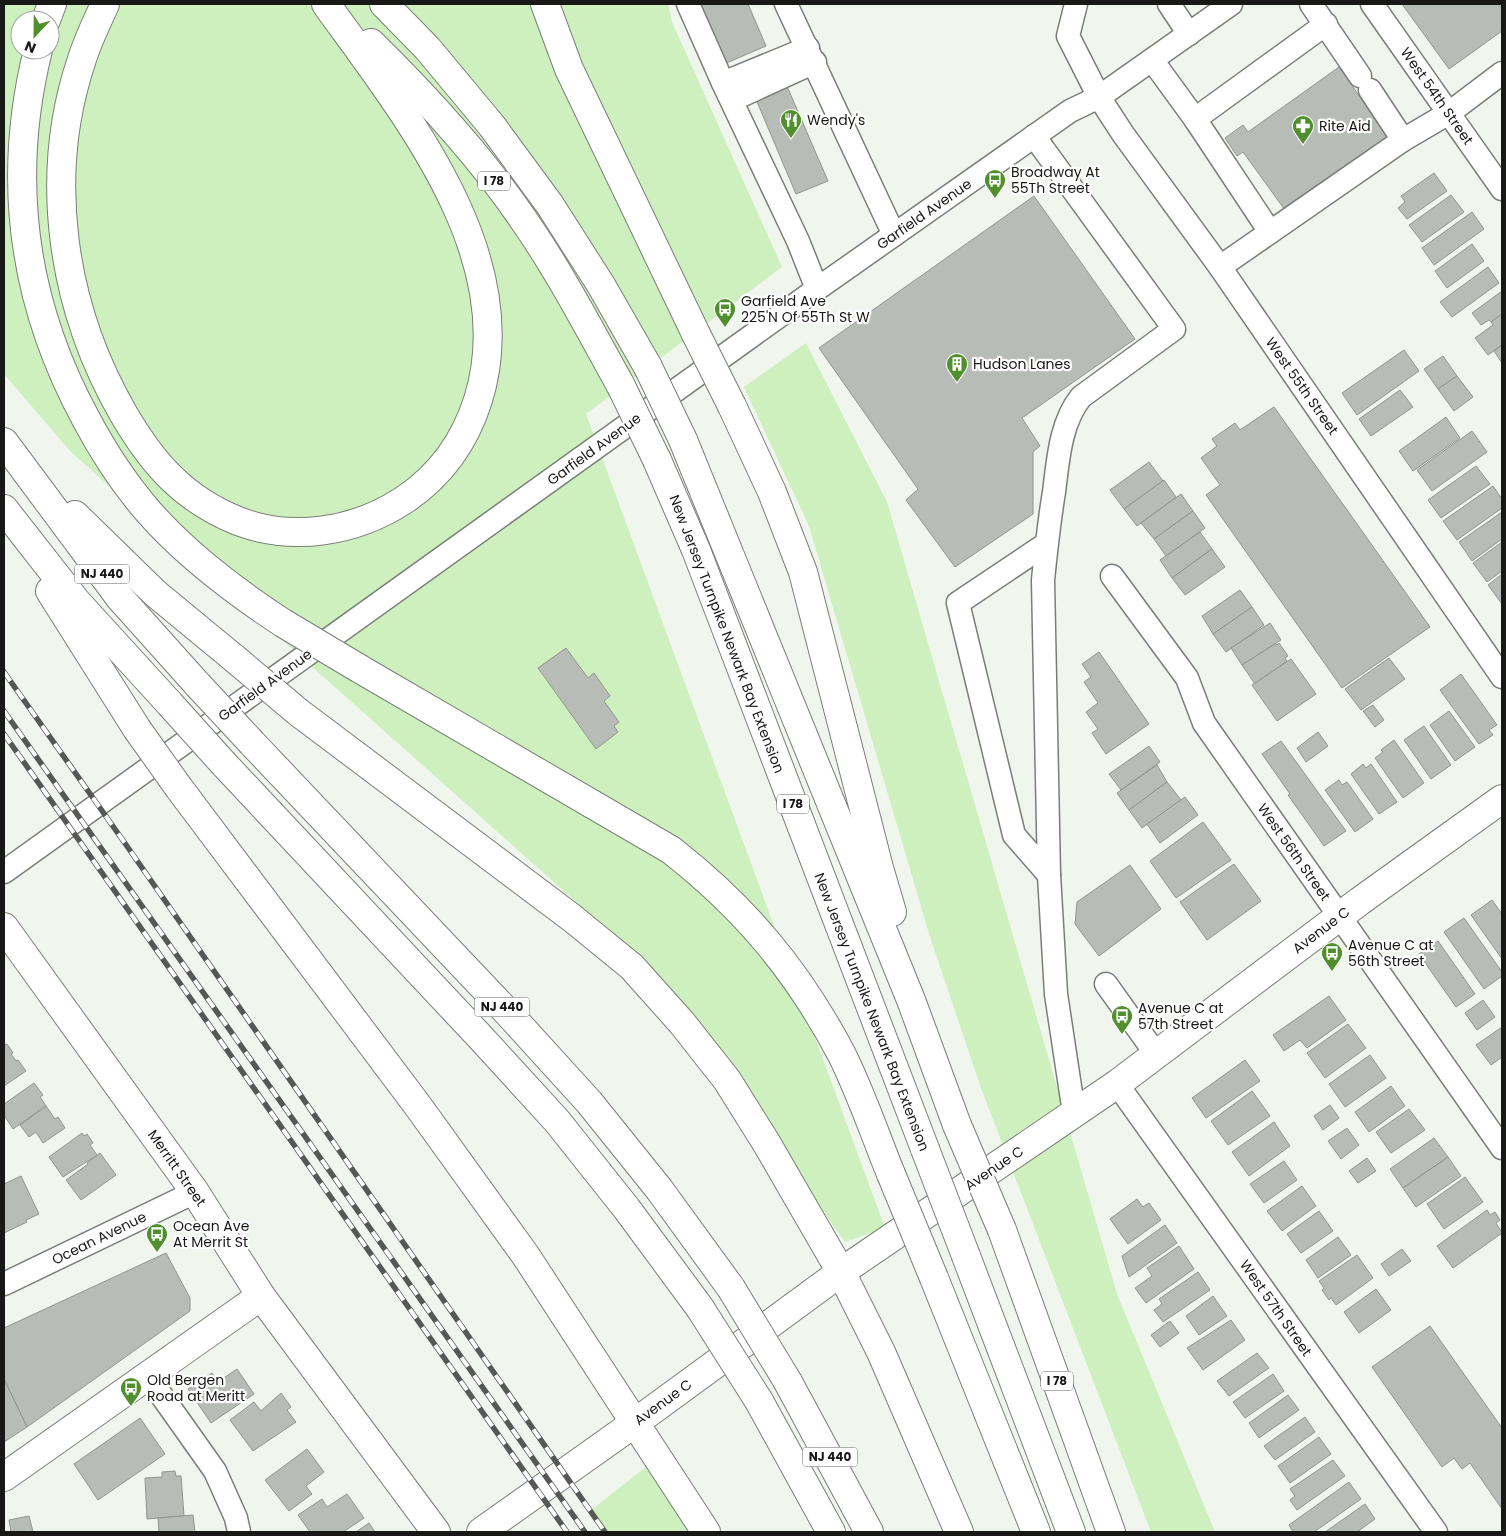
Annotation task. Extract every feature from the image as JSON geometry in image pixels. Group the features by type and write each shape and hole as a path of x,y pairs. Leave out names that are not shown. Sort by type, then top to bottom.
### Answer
{"main road":[{"path":"105,4 82,60 67,124 63,153 62,187 66,255 72,288 82,324 112,394 128,421 157,462 180,487 197,501 241,522 289,532 312,532 348,526 390,509 430,479 448,460 473,416 481,392 486,366 488,338 486,306 480,275 471,244 444,182 423,143 398,104 326,4"},
{"name":"New Jersey Turnpike Newark Bay Extension","path":"331,4 405,77 474,154 527,224 576,305 621,386 657,460 696,550 1071,1532"},
{"name":"New Jersey Turnpike Newark Bay Extension","path":"384,4 428,49 492,126 550,205 648,366 682,440 911,1000 957,1125 1002,1230 1111,1532"},
{"path":"545,4 569,69 732,406 772,492 803,572 879,868 914,981 911,1000"},
{"path":"35,60 30,80 24,129 22,183 26,239 36,294 51,344 64,376 95,436 118,473 147,510 179,543 247,600 360,669 670,850 700,873 757,928 806,992 842,1057 934,1278 1036,1532"},
{"path":"9,448 155,593 298,712 572,918 632,967 682,1023 727,1080 768,1144 841,1272 881,1352 959,1531"},
{"name":"NJ 440","path":"9,448 120,598 252,743 509,1014 589,1102 659,1189 731,1288 788,1382 870,1532"},
{"name":"NJ 440","path":"4,509 76,601 224,764 557,1121 627,1209 700,1308 759,1401 831,1532"},
{"path":"4,516 138,729 179,788 441,1138 526,1256 706,1532"},
{"name":"Avenue C","path":"481,1532 636,1422 841,1272 1117,1084 1340,916 1502,800"},
{"name":"Merritt Street","path":"4,927 195,1192 261,1296 436,1532"},
{"path":"4,1477 261,1296"}],"street":[{"path":"688,4 727,92 798,241 817,289"},
{"path":"786,4 894,235"},
{"name":"West 55th Street","path":"1076,4 1068,36 1099,97 1123,134 1220,267 1502,677"},
{"path":"1169,4 1189,34"},
{"name":"Garfield Avenue","path":"4,872 817,289 1070,111 1099,97 1231,4"},
{"path":"1311,4 1404,140"},
{"name":"West 54th Street","path":"1372,4 1502,189"},
{"path":"1195,119 1326,24"},
{"path":"727,92 811,55"},
{"path":"1152,60 1195,119 1270,232"},
{"path":"1220,267 1404,140 1449,113 1502,73"},
{"path":"1034,136 1174,329 1081,397 1074,406 1065,426 1058,458 1046,544 1043,580 1049,875 1056,994 1074,1113"},
{"path":"1046,544 958,603 1014,835 1049,875"},
{"name":"West 56th Street","path":"1112,576 1187,678 1204,723 1502,1148"},
{"path":"1106,984 1156,1054"},
{"name":"West 57th Street","path":"1117,1084 1436,1532"},
{"name":"Ocean Avenue","path":"4,1284 195,1192"},
{"path":"147,1375 215,1471 236,1518 239,1532"}],"green space":[{"path":"4,4 668,4 672,22 782,267 586,414 885,1228 845,1242 648,966 70,451 4,374"},
{"path":"806,343 887,502 1117,1294 1215,1532 1151,1532 981,1088 930,937 809,526 744,387"},
{"path":"646,1467 689,1532 605,1532 590,1511"}],"building":[{"path":"703,4 748,4 766,46 724,64 697,6"},
{"path":"1402,4 1499,4 1502,9 1502,31 1449,69"},
{"name":"Rite Aid","path":"1339,67 1388,137 1285,210 1243,152 1237,156 1225,138 1243,125 1248,132"},
{"name":"Wendy's","path":"786,84 828,181 796,194 755,97"},
{"path":"1434,173 1447,191 1407,219 1398,208 1405,202 1401,196"},
{"path":"1451,195 1464,212 1422,242 1409,225"},
{"name":"Hudson Lanes","path":"1034,196 1135,339 1022,418 1040,446 1033,452 1033,514 955,567 906,500 918,489 819,348"},
{"path":"1472,212 1484,229 1434,265 1422,248"},
{"path":"1472,244 1484,261 1447,288 1435,271"},
{"path":"1488,267 1499,283 1452,317 1440,302"},
{"path":"1502,291 1502,314 1491,322 1489,320 1481,325 1472,313"},
{"path":"1502,314 1502,345 1488,355 1475,338 1493,325 1491,322"},
{"path":"1502,345 1502,363 1494,351"},
{"path":"1404,350 1419,371 1357,415 1342,393"},
{"path":"1443,356 1457,376 1438,389 1424,369"},
{"path":"1457,376 1473,397 1454,411 1438,389"},
{"path":"1400,390 1413,407 1371,436 1359,419"},
{"path":"1274,407 1430,627 1342,688 1206,495 1220,485 1201,458 1217,446 1212,439 1235,423 1240,430"},
{"path":"1446,417 1460,438 1413,471 1399,451"},
{"path":"1472,431 1487,452 1432,491 1417,470"},
{"path":"1149,462 1163,481 1124,509 1110,490"},
{"path":"1476,466 1490,484 1441,518 1428,500"},
{"path":"1164,480 1176,497 1137,526 1124,509"},
{"path":"1493,486 1502,499 1502,508 1457,540 1443,521"},
{"path":"1181,494 1193,511 1154,539 1141,523"},
{"path":"1193,511 1205,528 1166,556 1154,539"},
{"path":"1502,512 1502,539 1472,561 1459,542"},
{"path":"1200,532 1212,549 1172,578 1160,560"},
{"path":"1502,542 1502,571 1487,582 1473,563"},
{"path":"1212,549 1225,567 1185,595 1172,578"},
{"path":"1502,574 1502,604 1488,585"},
{"path":"1240,590 1252,607 1213,634 1202,616"},
{"path":"1252,607 1264,625 1226,652 1213,634"},
{"path":"1270,623 1281,640 1242,665 1231,648"},
{"path":"1279,643 1288,656 1285,658 1287,661 1255,684 1242,665"},
{"path":"566,648 588,678 594,673 610,696 604,701 619,722 614,726 618,732 596,749 538,668"},
{"path":"1099,652 1149,724 1106,754 1092,733 1098,729 1086,712 1098,703 1084,682 1091,677 1082,664"},
{"path":"1389,658 1405,679 1361,710 1345,689"},
{"path":"1291,659 1316,694 1277,721 1252,685"},
{"path":"1461,674 1497,725 1489,730 1493,735 1479,744 1440,690"},
{"path":"1373,705 1384,720 1375,727 1363,711"},
{"path":"1449,711 1475,747 1455,761 1430,725"},
{"path":"1424,726 1451,765 1431,779 1404,740"},
{"path":"1318,732 1328,746 1306,762 1297,748"},
{"path":"1394,740 1424,783 1403,798 1375,758 1383,752 1381,750"},
{"path":"1281,741 1346,831 1324,846 1262,754"},
{"path":"1149,746 1160,762 1121,790 1109,774"},
{"path":"1363,764 1366,768 1371,764 1397,802 1379,814 1351,774"},
{"path":"1157,765 1167,782 1129,810 1117,793"},
{"path":"1339,780 1342,785 1347,782 1373,819 1355,832 1325,790"},
{"path":"1167,782 1181,800 1142,828 1129,810"},
{"path":"1185,797 1198,815 1160,843 1147,824"},
{"path":"1203,822 1231,860 1176,898 1150,861"},
{"path":"1234,864 1261,901 1207,940 1180,902"},
{"path":"1130,865 1161,909 1099,956 1075,924 1077,902"},
{"path":"1492,900 1502,914 1502,959 1471,915"},
{"path":"1464,918 1502,972 1502,976 1484,989 1444,932"},
{"path":"1438,941 1475,994 1456,1007 1419,954"},
{"path":"1329,996 1346,1020 1307,1048 1300,1040 1284,1051 1273,1035"},
{"path":"1483,1000 1495,1017 1477,1030 1465,1013"},
{"path":"1348,1024 1366,1048 1325,1078 1307,1053"},
{"path":"1502,1027 1502,1057 1491,1065 1476,1045"},
{"path":"7,1044 13,1053 11,1054 26,1071 4,1086 4,1045"},
{"path":"1370,1055 1386,1078 1345,1107 1329,1084"},
{"path":"1245,1060 1260,1081 1206,1118 1192,1098"},
{"path":"34,1083 43,1095 40,1097 46,1106 13,1129 4,1115 4,1104"},
{"path":"1391,1086 1405,1106 1369,1132 1355,1112"},
{"path":"1252,1091 1270,1116 1228,1145 1211,1121"},
{"path":"1330,1105 1339,1118 1323,1130 1314,1116"},
{"path":"46,1106 55,1119 58,1117 65,1128 43,1143 36,1132 29,1137 20,1125"},
{"path":"1409,1109 1425,1130 1391,1153 1376,1132"},
{"path":"1274,1122 1290,1146 1249,1176 1232,1152"},
{"path":"1347,1128 1359,1145 1341,1159 1328,1141"},
{"path":"82,1133 84,1136 87,1134 93,1143 90,1145 97,1155 63,1177 49,1157"},
{"path":"1434,1138 1448,1157 1403,1188 1390,1169"},
{"path":"100,1153 116,1175 81,1200 66,1180"},
{"path":"1448,1157 1461,1176 1416,1207 1403,1188"},
{"path":"1367,1158 1376,1171 1358,1183 1349,1171"},
{"path":"1284,1161 1297,1180 1264,1203 1250,1184"},
{"path":"21,1176 39,1214 4,1233 4,1184"},
{"path":"1465,1177 1483,1202 1444,1229 1427,1204"},
{"path":"1302,1186 1316,1206 1282,1231 1267,1211"},
{"path":"1137,1199 1143,1207 1149,1203 1161,1220 1128,1244 1110,1219"},
{"path":"1487,1210 1490,1215 1495,1212 1500,1220 1496,1223 1502,1233 1453,1268 1437,1246"},
{"path":"1319,1211 1333,1231 1301,1253 1287,1234"},
{"path":"1165,1225 1177,1243 1129,1277 1122,1256"},
{"path":"1338,1237 1351,1255 1318,1278 1306,1260"},
{"path":"1179,1246 1194,1269 1146,1303 1135,1288 1152,1276 1147,1268"},
{"path":"1402,1249 1411,1261 1389,1276 1381,1264"},
{"path":"166,1253 190,1298 190,1311 27,1427 4,1379 4,1328"},
{"path":"1357,1255 1373,1278 1336,1305 1331,1298 1329,1300 1322,1290 1324,1288 1319,1281"},
{"path":"1198,1272 1210,1290 1163,1322 1154,1310 1162,1304 1159,1299"},
{"path":"1376,1289 1391,1310 1359,1333 1344,1312"},
{"path":"1213,1296 1227,1316 1199,1335 1186,1316"},
{"path":"1231,1320 1245,1340 1203,1370 1187,1348"},
{"path":"1170,1321 1179,1333 1160,1347 1151,1335"},
{"path":"1430,1326 1502,1428 1502,1509 1470,1463 1462,1469 1454,1458 1442,1467 1372,1367"},
{"path":"1257,1353 1269,1368 1229,1396 1217,1381"},
{"path":"237,1369 254,1394 211,1423 188,1389 212,1373 218,1382"},
{"path":"1273,1374 1284,1391 1245,1418 1233,1402"},
{"path":"4,1379 27,1427 4,1442"},
{"path":"281,1393 291,1407 287,1410 296,1422 253,1451 230,1420 254,1402 261,1411"},
{"path":"1288,1395 1299,1410 1259,1438 1249,1423"},
{"path":"1305,1417 1315,1432 1275,1460 1264,1446"},
{"path":"140,1418 165,1454 98,1500 74,1464"},
{"path":"1319,1437 1331,1454 1290,1483 1278,1466"},
{"path":"307,1449 324,1472 306,1486 312,1494 289,1511 265,1480"},
{"path":"1333,1460 1345,1476 1297,1510 1290,1500 1295,1496 1290,1489"},
{"path":"175,1471 176,1476 181,1476 184,1516 147,1519 145,1478 162,1477 162,1472"},
{"path":"1349,1482 1361,1499 1314,1532 1293,1532 1289,1525"},
{"path":"347,1494 364,1518 343,1532 310,1532 298,1515 322,1499 327,1507"},
{"path":"1365,1504 1375,1519 1357,1532 1325,1532"},
{"path":"193,1515 195,1532 159,1532 158,1518"},
{"path":"29,1516 33,1532 11,1532 9,1520"},
{"path":"369,1523 375,1532 356,1532"}],"railway":[{"path":"4,672 605,1532"},
{"path":"4,711 585,1532"},
{"path":"4,734 567,1532"}],"place":[{"name":"Wendy's","path":"791,139"},
{"name":"Rite Aid","path":"1303,145"},
{"name":"Broadway At 55Th Street","path":"995,199"},
{"name":"Garfield Ave 225'N Of 55Th St W","path":"725,328"},
{"name":"Hudson Lanes","path":"957,383"},
{"name":"Avenue C at 56th Street","path":"1332,972"},
{"name":"Avenue C at 57th Street","path":"1122,1035"},
{"name":"Ocean Ave At Merrit St","path":"157,1253"},
{"name":"Old Bergen Road at Meritt","path":"131,1407"}]}
